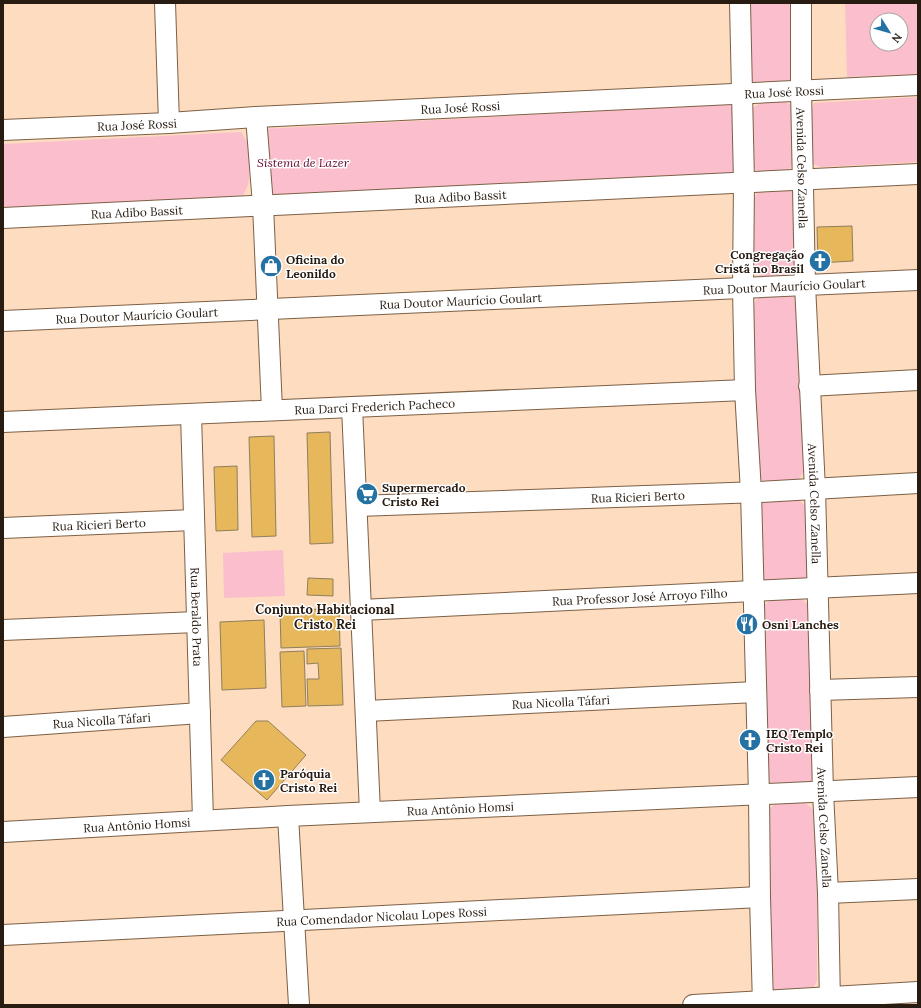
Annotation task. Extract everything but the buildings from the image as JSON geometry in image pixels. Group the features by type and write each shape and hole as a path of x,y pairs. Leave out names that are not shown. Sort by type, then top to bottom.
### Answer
{"street":[{"path":"165,3 169,123"},
{"path":"740,3 744,182 743,288 745,390 752,492 756,692 760,795 760,897 763,1003"},
{"name":"Avenida Celso Zanella","path":"801,3 801,90 805,285 815,489 830,1001"},
{"name":"Rua José Rossi","path":"3,130 918,85"},
{"path":"256,117 264,205 272,410"},
{"name":"Rua Adibo Bassit","path":"3,218 918,174"},
{"name":"Rua Doutor Maurício Goulart","path":"3,321 918,280"},
{"path":"809,386 918,380"},
{"name":"Rua Darci Frederich Pacheco","path":"3,422 745,390"},
{"path":"352,407 370,812"},
{"name":"Rua Beraldo Prata","path":"191,414 203,820"},
{"name":"Rua Ricieri Berto","path":"357,506 752,492 918,483"},
{"name":"Rua Ricieri Berto","path":"3,528 194,520"},
{"name":"Rua Professor José Arroyo Filho","path":"361,610 918,583"},
{"path":"3,630 197,622"},
{"path":"820,690 918,687"},
{"name":"Rua Nicolla Táfari","path":"366,711 756,692"},
{"name":"Rua Nicolla Táfari","path":"3,727 200,713"},
{"name":"Rua Antônio Homsi","path":"3,832 203,820 918,788"},
{"path":"288,816 299,1005"},
{"path":"828,893 918,889"},
{"name":"Rua Comendador Nicolau Lopes Rossi","path":"3,935 760,897"},
{"path":"693,1005 830,1001 918,992"}],"green space":[{"path":"745,3 796,3 797,71 786,86 757,87 748,78"},
{"path":"845,3 918,3 918,74 847,77"},
{"path":"918,97 918,162 821,167 813,164 808,155 809,115 814,103"},
{"path":"777,100 790,104 797,111 795,163 786,172 764,174 756,170 750,164 752,108 763,102"},
{"name":"Sistema de Lazer","path":"736,104 739,174 270,199 263,129"},
{"name":"Sistema de Lazer","path":"241,132 249,145 249,182 242,198 3,208 3,144"},
{"path":"777,187 785,187 795,191 800,266 793,279 764,280 757,273 754,266 751,205 757,193"},
{"path":"768,291 790,293 802,303 805,468 800,478 790,484 765,483 755,476 751,312 756,300"},
{"path":"774,494 792,495 807,507 809,568 807,576 801,583 769,585 758,576 760,503"},
{"path":"283,550 285,596 224,598 223,553"},
{"path":"774,598 802,599 810,607 812,780 806,786 774,787 767,783 764,605"},
{"path":"791,801 806,803 815,812 817,852 817,981 810,993 769,991 766,812 777,802"}],"place":[{"name":"Congregação Cristã no Brasil","path":"820,261"},
{"name":"Oficina do Leonildo","path":"271,266"},
{"name":"Supermercado Cristo Rei","path":"367,494"},
{"name":"Osni Lanches","path":"747,624"},
{"name":"IEQ Templo Cristo Rei","path":"750,740"},
{"name":"Paróquia Cristo Rei","path":"264,780"}],"district":[{"name":"Conjunto Habitacional Cristo Rei","path":"325,616"}]}
